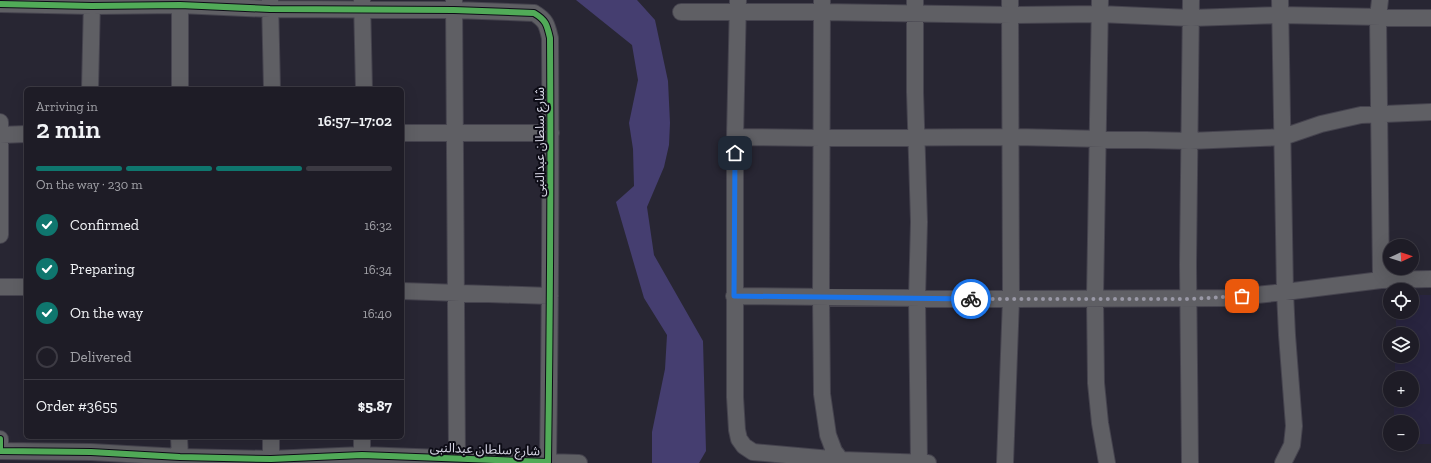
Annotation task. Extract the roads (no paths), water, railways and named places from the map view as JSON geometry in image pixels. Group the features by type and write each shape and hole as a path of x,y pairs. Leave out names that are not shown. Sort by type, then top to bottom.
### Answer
{"street":[{"path":"1190,463 1189,299 1191,0"},
{"path":"1380,0 1378,17 1381,280"},
{"path":"180,2 180,87"},
{"path":"0,4 180,2 454,5 457,459"},
{"path":"90,87 92,3"},
{"path":"270,4 272,87"},
{"path":"362,4 364,87"},
{"name":"شارع سلطان عبدالنبى","path":"0,451 91,445 132,458 180,457 289,460 362,455 548,462 551,133 550,38 548,28 543,19 534,13 454,5"},
{"path":"681,12 738,6 1010,8 1099,7 1191,18 1280,7 1378,17 1431,18"},
{"path":"738,6 734,296 735,396 739,439 744,446 753,452 842,462 928,463"},
{"path":"822,6 822,394 828,435 834,450 842,462"},
{"path":"915,7 919,222 917,298 919,463"},
{"path":"1099,7 1098,139 1094,298 1097,397 1107,463"},
{"path":"1280,7 1285,292 1294,426 1292,445 1283,463"},
{"path":"1006,463 1011,299 1010,8"},
{"path":"735,137 1011,137 1190,141 1283,137 1321,124 1355,116 1431,112"},
{"path":"0,122 0,235"},
{"path":"404,134 551,133"},
{"path":"0,135 24,134"},
{"path":"734,296 1189,299 1227,298 1381,280 1431,279"},
{"path":"0,286 24,287"},
{"path":"404,292 550,296"},
{"path":"0,439 0,451"},
{"path":"179,439 180,457"},
{"path":"271,439 271,459"},
{"path":"362,439 362,455"},
{"path":"548,462 579,463"}]}
